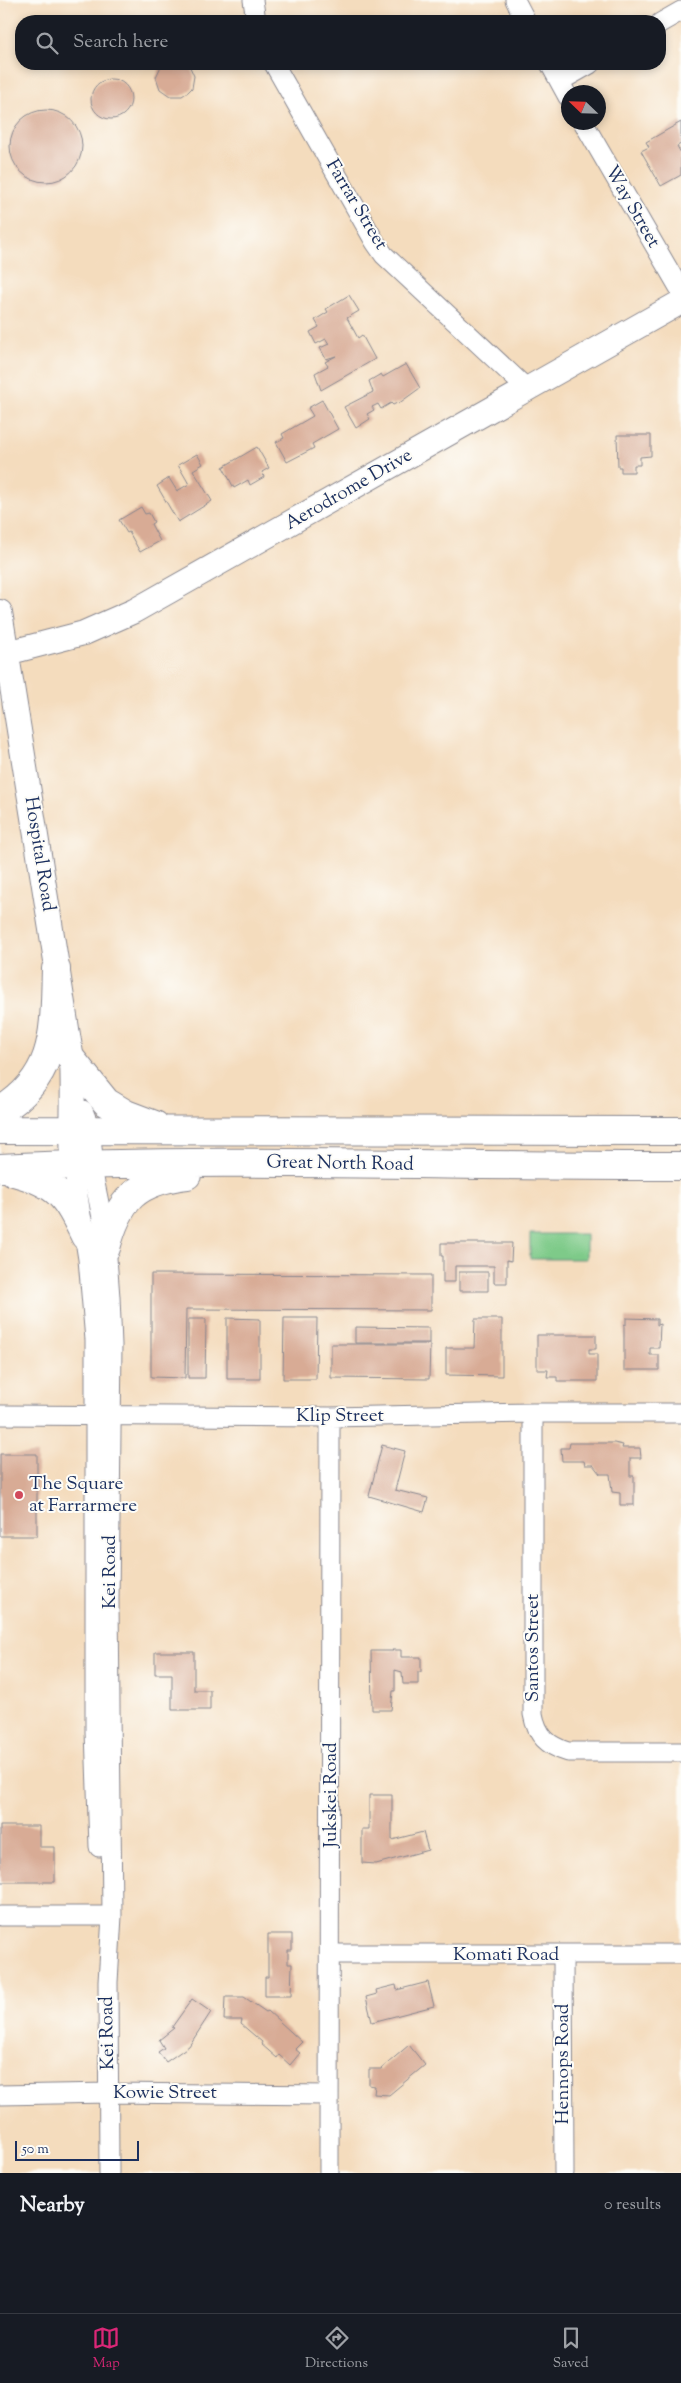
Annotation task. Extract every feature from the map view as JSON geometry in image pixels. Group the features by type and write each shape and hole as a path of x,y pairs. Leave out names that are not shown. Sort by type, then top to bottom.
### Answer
{"main road":[{"path":"0,1111 16,1101 31,1087 48,1057 54,1024 56,968"},
{"path":"72,1060 106,1102 126,1114 166,1130"},
{"name":"Great North Road","path":"0,1130 681,1131"},
{"path":"0,1168 48,1184 70,1206 96,1242 128,1198 147,1183 167,1177 197,1174 252,1162"},
{"name":"Great North Road","path":"0,1168 82,1164 252,1162 517,1167 681,1166"}],"street":[{"path":"253,0 255,15"},
{"path":"515,0 523,15"},
{"path":"666,20 681,11"},
{"name":"Farrar Street","path":"277,70 375,242 384,254 527,389"},
{"path":"553,70 562,85"},
{"path":"568,85 584,70"},
{"name":"Way Street","path":"589,130 681,290"},
{"name":"Aerodrome Drive","path":"7,653 84,633 134,612 681,302"},
{"name":"Hospital Road","path":"0,612 72,1060 74,1097 80,1131 82,1164"},
{"name":"Kei Road","path":"82,1164 96,1242 95,1340 103,1414 94,1731 106,1916 109,2173"},
{"name":"Klip Street","path":"0,1415 103,1414 330,1417 533,1413 681,1413"},
{"name":"Santos Street","path":"533,1413 533,1714 535,1727 542,1738 554,1748 568,1752 681,1752"},
{"name":"Jukskei Road","path":"330,1417 330,2173"},
{"path":"0,1916 106,1916"},
{"name":"Komati Road","path":"331,1954 681,1954"},
{"name":"Hennops Road","path":"563,1955 564,2173"},
{"name":"Kowie Street","path":"0,2095 109,2093 329,2094"}],"green space":[{"path":"530,1234 586,1234 586,1259 530,1259"}],"building":[{"path":"159,70 191,70 194,76 192,88 182,96 170,96 160,89 156,77"},
{"path":"111,79 125,85 131,99 125,113 111,119 97,113 91,99 97,85"},
{"path":"53,110 72,120 80,132 82,146 80,160 72,172 60,180 39,182 20,172 12,160 10,139 20,120 32,112"},
{"path":"681,122 681,144 677,146 681,153 681,175 661,186 641,151 649,147 646,142"},
{"path":"349,295 359,311 347,318 358,338 362,335 375,359 321,390 315,373 328,366 325,362 336,356 326,359 320,348 329,344 326,339 316,344 310,332 319,327 315,320 328,312 326,309"},
{"path":"406,364 420,388 398,404 393,405 391,403 381,409 378,404 372,407 374,410 367,414 370,419 356,428 344,407 373,392 369,381 381,374 383,377"},
{"path":"322,400 338,429 312,444 314,448 287,462 276,442 284,438 282,434 313,416 308,408"},
{"path":"617,435 651,435 651,456 640,457 640,465 634,465 634,472 621,472 621,467 618,467"},
{"path":"257,447 269,468 262,472 264,477 250,485 248,480 234,488 223,467"},
{"path":"197,454 203,464 193,470 212,501 178,522 157,486 169,478 177,491 189,484 178,465"},
{"path":"141,507 145,514 149,513 154,522 151,524 160,541 140,552 129,532 127,533 119,520"},
{"path":"441,1243 512,1243 511,1261 507,1260 507,1283 494,1283 494,1266 455,1266 455,1282 443,1282"},
{"path":"459,1272 488,1272 488,1291 459,1291"},
{"path":"151,1274 431,1275 431,1310 186,1309 185,1378 151,1377"},
{"path":"227,1318 260,1319 260,1379 227,1379"},
{"path":"284,1318 317,1318 316,1379 283,1379"},
{"path":"626,1318 657,1319 657,1325 660,1324 659,1348 650,1348 650,1355 659,1355 659,1370 624,1370 624,1324 626,1325"},
{"path":"188,1319 206,1319 205,1378 188,1378"},
{"path":"475,1319 502,1319 502,1376 446,1375 446,1348 474,1348"},
{"path":"355,1327 429,1328 429,1343 355,1343"},
{"path":"537,1335 596,1335 596,1349 589,1349 589,1354 597,1354 597,1381 557,1381 557,1377 547,1377 548,1370 537,1370"},
{"path":"331,1344 430,1344 429,1379 331,1378"},
{"path":"570,1443 614,1443 623,1445 622,1448 640,1448 641,1458 630,1458 630,1476 634,1476 634,1505 620,1505 620,1493 612,1492 610,1474 600,1474 593,1465 585,1465 584,1461 562,1461 561,1448 569,1448"},
{"path":"382,1445 405,1451 395,1490 428,1498 424,1512 369,1496"},
{"name":"The Square at Farrarmere","path":"0,1454 37,1454 37,1536 0,1536"},
{"path":"401,1650 401,1657 421,1657 421,1672 418,1672 418,1684 403,1684 402,1672 395,1670 395,1691 393,1691 391,1710 372,1710 371,1651"},
{"path":"155,1652 194,1652 194,1690 210,1690 210,1710 172,1710 172,1674 155,1674"},
{"path":"369,1795 392,1795 392,1840 423,1832 428,1850 376,1864 362,1863 362,1829 369,1829"},
{"path":"0,1826 39,1826 39,1847 55,1847 55,1882 0,1882"},
{"path":"268,1934 292,1934 292,1950 288,1950 288,1964 292,1964 291,1996 265,1996 265,1977 268,1977"},
{"path":"428,1982 434,2006 372,2022 366,1997 377,1994 376,1990 396,1985 397,1990"},
{"path":"225,1997 244,1997 266,2012 268,2011 302,2042 295,2049 300,2053 290,2065 279,2055 277,2058 261,2044 262,2042 241,2024 242,2020 224,2020"},
{"path":"192,1999 211,2012 189,2046 166,2062 158,2052 164,2048 159,2040 174,2028 172,2027"},
{"path":"409,2045 425,2065 389,2095 374,2094 375,2086 369,2085 369,2069 381,2069"}],"place":[{"name":"The Square at Farrarmere","path":"19,1495"}]}
